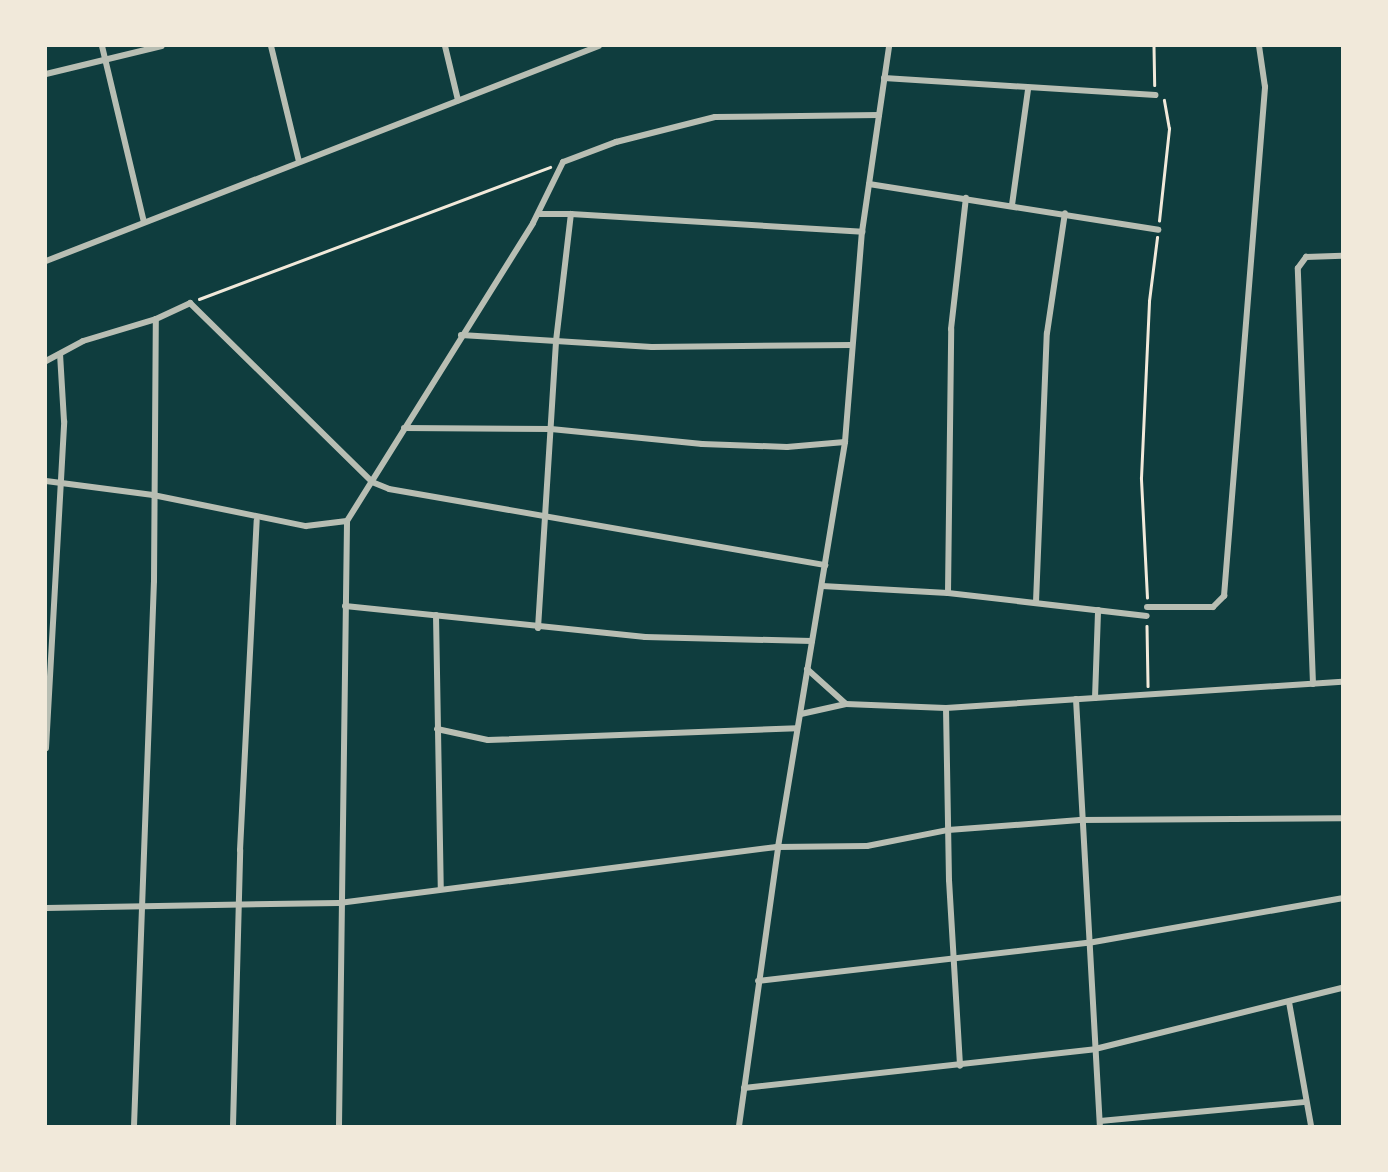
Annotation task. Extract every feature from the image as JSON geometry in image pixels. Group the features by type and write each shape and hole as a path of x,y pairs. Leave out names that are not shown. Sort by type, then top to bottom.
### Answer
{"street":[{"path":"102,46 144,222"},
{"path":"46,74 162,46"},
{"path":"271,46 299,162"},
{"path":"445,46 458,100"},
{"path":"46,261 599,46"},
{"path":"739,1126 778,847 845,442 862,232 889,46"},
{"path":"1147,607 1213,607 1224,596 1264,101 1259,46"},
{"path":"884,78 1155,95"},
{"path":"1012,205 1028,89"},
{"path":"339,1126 339,903 347,521 539,214 563,162 617,142 715,117 879,115"},
{"path":"869,184 1065,213 1158,230"},
{"path":"948,593 951,329 966,198"},
{"path":"1036,602 1047,333 1065,213"},
{"path":"539,214 862,232"},
{"path":"538,628 556,341 571,214"},
{"path":"1313,684 1310,499 1298,268 1306,257 1342,256"},
{"path":"46,361 106,333 156,319 190,303 372,482 426,499 544,516 825,565"},
{"path":"134,1126 154,581 156,319"},
{"path":"461,335 652,347 852,345"},
{"path":"46,748 64,421 60,354"},
{"path":"404,428 551,429 702,444 787,446 845,442"},
{"path":"46,481 153,495 257,520 306,526 347,521"},
{"path":"233,1126 238,906 257,520"},
{"path":"822,586 948,593 1147,616"},
{"path":"345,606 645,637 812,641"},
{"path":"1096,698 1098,610"},
{"path":"436,615 442,889"},
{"path":"807,669 846,704"},
{"path":"801,714 846,704 946,708 1148,692 1342,682"},
{"path":"1076,699 1080,820 1100,1124 1307,1102"},
{"path":"946,708 953,958 960,1066"},
{"path":"437,729 488,740 797,728"},
{"path":"46,908 339,903 778,847 867,846 948,830 1080,820 1342,818"},
{"path":"758,981 1088,943 1342,898"},
{"path":"744,1088 1095,1049 1342,988"},
{"path":"1289,1002 1311,1126"}],"path":[{"path":"1147,607 1148,554 1141,478 1149,301 1169,129 1167,103 1155,95 1154,46"},
{"path":"190,303 563,162"},
{"path":"1147,616 1148,692"}]}
